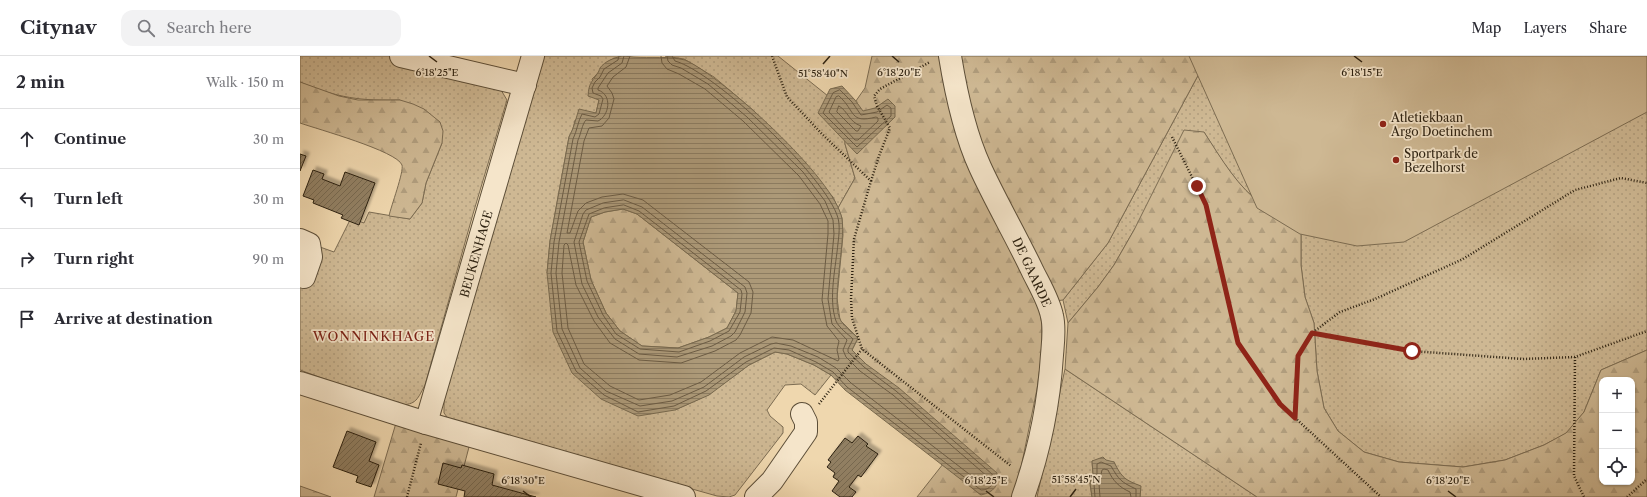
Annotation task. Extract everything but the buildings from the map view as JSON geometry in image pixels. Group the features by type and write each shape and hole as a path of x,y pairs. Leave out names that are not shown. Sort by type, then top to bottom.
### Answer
{"street":[{"path":"401,56 525,85"},
{"name":"BEUKENHAGE","path":"426,423 525,85 532,56"},
{"name":"DE GAARDE","path":"942,59 954,82 961,111 979,166 1024,252 1052,316 1053,336 1048,396 1043,426 1026,489"},
{"path":"300,240 309,244 311,257 304,277"},
{"path":"300,384 426,423 684,497"},
{"path":"756,497 772,481 806,432 806,422 802,414"}],"path":[{"path":"772,56 787,97 822,134 871,181"},
{"path":"942,59 880,88 874,96 877,106 890,128 879,156 854,240 851,299 852,318 862,349 1014,468 1016,474 1026,489"},
{"path":"1172,137 1206,205 1238,343 1280,404 1381,497"},
{"path":"1295,418 1298,356 1312,333 1340,312 1375,299 1463,259 1575,190 1621,178 1647,183"},
{"path":"1312,333 1412,351 1523,359 1575,357 1647,331"},
{"path":"829,392 862,349"},
{"path":"1575,357 1574,476 1584,497"},
{"path":"407,497 426,423"},
{"path":"1627,497 1647,479"}],"green space":[{"path":"300,56 393,56 501,90 507,100 425,385 417,399 411,403 395,405 300,370 300,271 320,247 334,252 351,218 364,223 369,212 410,219 422,203 426,183 442,143 400,100 373,100 349,97 326,92 300,82"},
{"path":"540,56 622,56 607,62 592,79 599,100 596,113 575,120 569,137 550,241 547,273 675,410 708,395 749,365 775,352 787,354 814,365 831,375 815,395 801,384 785,385 767,410 770,416 783,427 783,433 735,495 729,497 717,496 450,421 444,413 444,400"},
{"path":"665,56 778,56 848,112 845,144 855,178 838,208 833,197 753,110 714,77 684,59"},
{"path":"872,56 943,56 1036,292 1042,324 1042,352 1037,389 1015,497 917,497 943,464 981,495 852,350 858,338 840,320 837,298 843,235 842,218 838,208 855,178 845,144 844,118 865,88"},
{"path":"956,56 1203,56 1202,68 1108,243 1063,300 1055,301 971,128"},
{"name":"Sportpark de Bezelhorst","path":"1189,56 1647,56 1647,112 1404,242 1357,246 1300,234 1257,208"},
{"path":"1647,64 1647,350 1601,370 1584,412 1567,433 1544,445 1505,460 1463,467 1399,462 1364,452 1338,431 1324,408 1317,371 1314,323 1305,297 1301,265 1301,229 1255,199 1238,182 1216,152 1204,132 1134,230 1114,265 1068,323 1063,300 1108,243 1202,68"},
{"path":"300,82 339,96 358,100 400,100 424,109 440,122 443,131 442,143 426,183 422,203 410,219 389,216 401,175 402,165 397,159 372,147 300,123"},
{"path":"1184,130 1204,132 1238,182 1255,199 1301,229 1301,265 1305,297 1314,323 1317,371 1324,408 1338,431 1364,452 1399,462 1463,467 1505,460 1544,445 1566,433 1584,412 1601,370 1647,350 1647,497 1257,497 1065,369 1068,323 1114,265 1134,230"},
{"path":"623,209 637,214 738,293 736,311 727,328 709,337 678,348 642,346 620,331 606,313 591,280 583,242 591,217 605,212"},
{"path":"1065,369 1257,497 1140,497 1140,486 1124,478 1114,462 1092,461 1093,474 1090,483 1092,497 1037,497"},
{"path":"396,423 469,447 456,497 374,497"},
{"path":"300,486 331,497 300,497"}],"water":[{"path":"622,56 685,60 702,70 724,86 775,131 820,180 835,202 842,219 843,230 837,301 838,313 841,321 858,338 852,350 866,364 899,388 997,473 995,488 981,495 845,390 831,375 814,365 787,354 775,352 749,365 709,395 675,410 638,416 601,399 572,373 553,332 547,273 550,241 569,137 574,127 579,109 596,113 599,100 588,96 592,81 604,63","holes":["623,209 637,214 738,293 736,311 727,328 709,337 678,348 642,346 620,331 606,313 591,280 583,242 591,217 605,212"]},
{"path":"842,86 863,111 875,108 888,99 895,106 895,117 857,154 818,113 830,89"},
{"path":"1103,457 1106,460 1114,462 1124,478 1141,486 1140,497 1092,497 1090,483 1093,474 1092,461"}],"place":[{"name":"Atletiekbaan Argo Doetinchem","path":"1383,124"},
{"name":"Sportpark de Bezelhorst","path":"1396,160"}],"district":[{"name":"WONNINKHAGE","path":"374,336"}],"route":[{"path":"1197,186 1206,205 1238,343 1280,404 1295,418 1298,356 1312,333 1412,351"}]}
